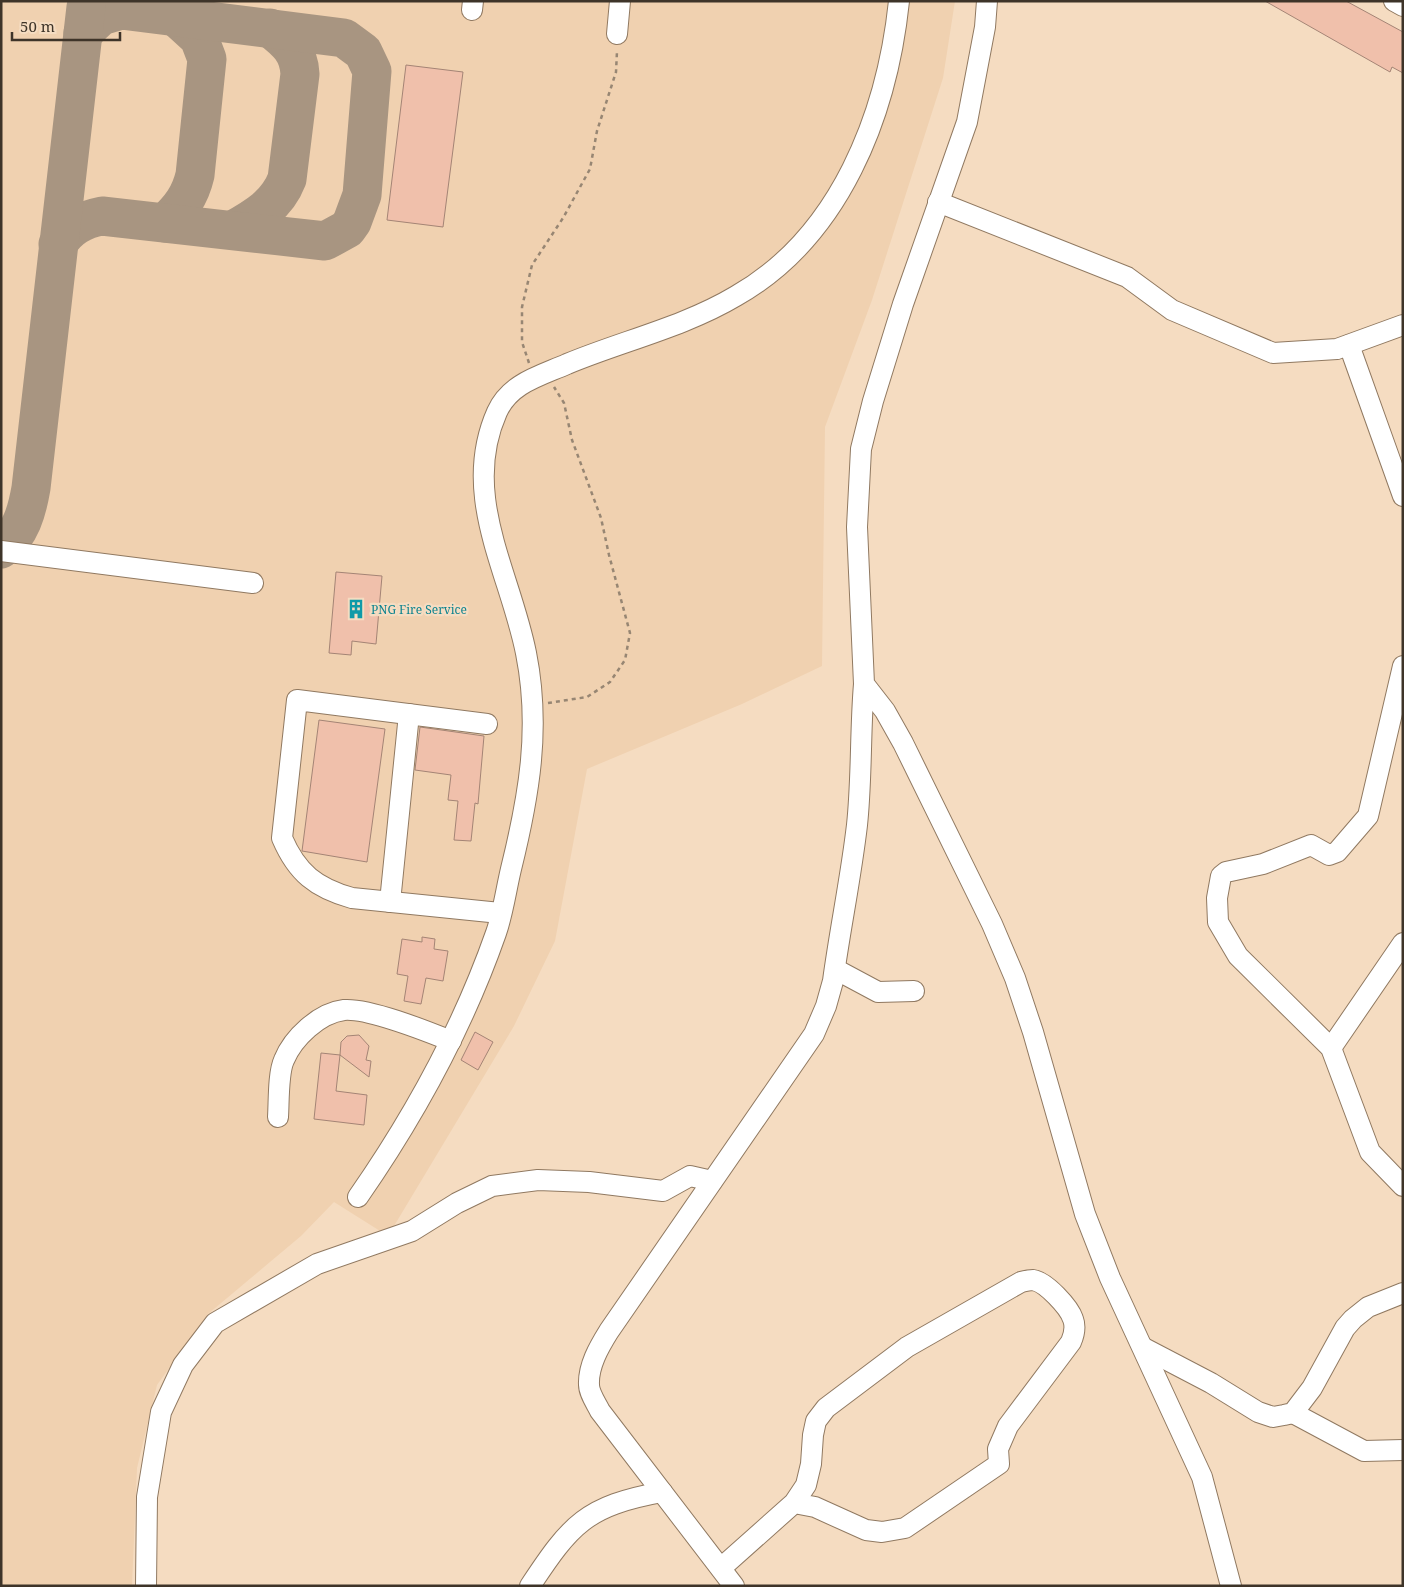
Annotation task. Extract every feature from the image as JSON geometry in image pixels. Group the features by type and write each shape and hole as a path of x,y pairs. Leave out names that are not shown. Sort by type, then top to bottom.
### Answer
{"street":[{"path":"617,34 620,1"},
{"path":"358,1197 394,1145 450,1041 486,957 498,927 532,772 532,704 526,653 488,523 483,493 486,450 498,410 517,387 540,375 593,353 703,313 737,296 776,270 795,252 820,223 864,144 886,75 899,1"},
{"path":"734,1586 600,1411 589,1387 590,1375 598,1349 609,1331 814,1034 826,1006 835,969 857,826 861,774 861,723 864,684 857,527 861,449 884,365 971,108 985,27 987,1"},
{"path":"1394,1 1403,6"},
{"path":"938,202 1127,277 1172,310 1273,353 1337,349 1403,326"},
{"path":"1349,345 1403,496"},
{"path":"1,551 253,583"},
{"path":"1403,666 1368,816 1337,852 1329,855 1311,845 1263,864 1226,872 1221,876 1217,898 1218,922 1238,956 1331,1048 1370,1152 1403,1186"},
{"path":"864,684 885,712 903,743 992,924 1011,969 1033,1032 1085,1214 1110,1278 1202,1477 1231,1586"},
{"path":"487,724 297,700 282,838 289,855 311,881 334,893 352,898 500,913"},
{"path":"390,902 409,714"},
{"path":"1331,1048 1403,943"},
{"path":"835,969 878,992 914,991"},
{"path":"278,1117 283,1061 300,1035 333,1012 352,1010 423,1030 450,1041"},
{"path":"146,1586 147,1497 161,1412 183,1365 215,1323 317,1264 412,1231 457,1203 492,1186 538,1180 589,1182 663,1191 690,1176 712,1181"},
{"path":"721,1568 794,1503 806,1485 816,1421 826,1408 844,1393 907,1347 1021,1282 1033,1280 1048,1287 1069,1312 1073,1319 1074,1334 1071,1342 1008,1426 998,1449 999,1464 919,1520 905,1528 882,1532 866,1530 815,1506 794,1503"},
{"path":"1293,1413 1312,1388 1345,1328 1368,1307 1399,1291"},
{"path":"1144,1348 1211,1383 1258,1412 1273,1416 1293,1413 1353,1447 1364,1451 1403,1450"},
{"path":"530,1586 558,1543 572,1528 587,1517 611,1505 638,1496 662,1492"}],"path":[{"path":"532,704 560,702 587,697 610,682 625,660 630,633 609,556 601,518 572,440 564,403 540,375 522,342 522,308 532,265 563,218 590,170 597,131 616,72 617,34"}],"shaded area":[{"path":"1,1 955,1 943,78 872,300 825,427 822,666 742,704 587,769 555,941 514,1026 388,1236 334,1202 301,1236 208,1314 157,1385 137,1468 132,1586 1,1586"}],"building":[{"path":"1265,1 1346,1 1403,32 1403,73 1392,67 1390,72"},
{"path":"406,65 463,72 443,227 387,220"},
{"name":"PNG Fire Service","path":"336,572 382,576 376,644 352,641 351,655 329,653"},
{"path":"319,720 385,729 367,862 302,851"},
{"path":"420,727 484,736 478,804 475,803 471,841 454,840 458,801 448,800 451,775 415,770"},
{"path":"422,937 435,939 434,949 448,951 443,981 426,978 421,1004 404,1001 408,976 397,974 402,939 422,942"},
{"path":"475,1032 493,1042 478,1070 461,1060"},
{"path":"359,1035 369,1046 366,1060 371,1061 369,1077 340,1055 341,1042 347,1036"},
{"path":"321,1053 340,1055 336,1091 367,1095 364,1125 314,1119"}],"taxiway":[{"path":"1,549 14,536 22,522 31,488 86,7"},
{"path":"58,244 77,225 102,216 325,241 347,229 352,222 362,195 372,71 363,52 344,38 121,10 101,16 83,33"},
{"path":"165,223 184,201 195,175 207,59 199,38 176,17"},
{"path":"233,230 258,215 272,203 287,179 300,74 295,53 270,28"}],"place":[{"name":"PNG Fire Service","path":"356,609"}]}
